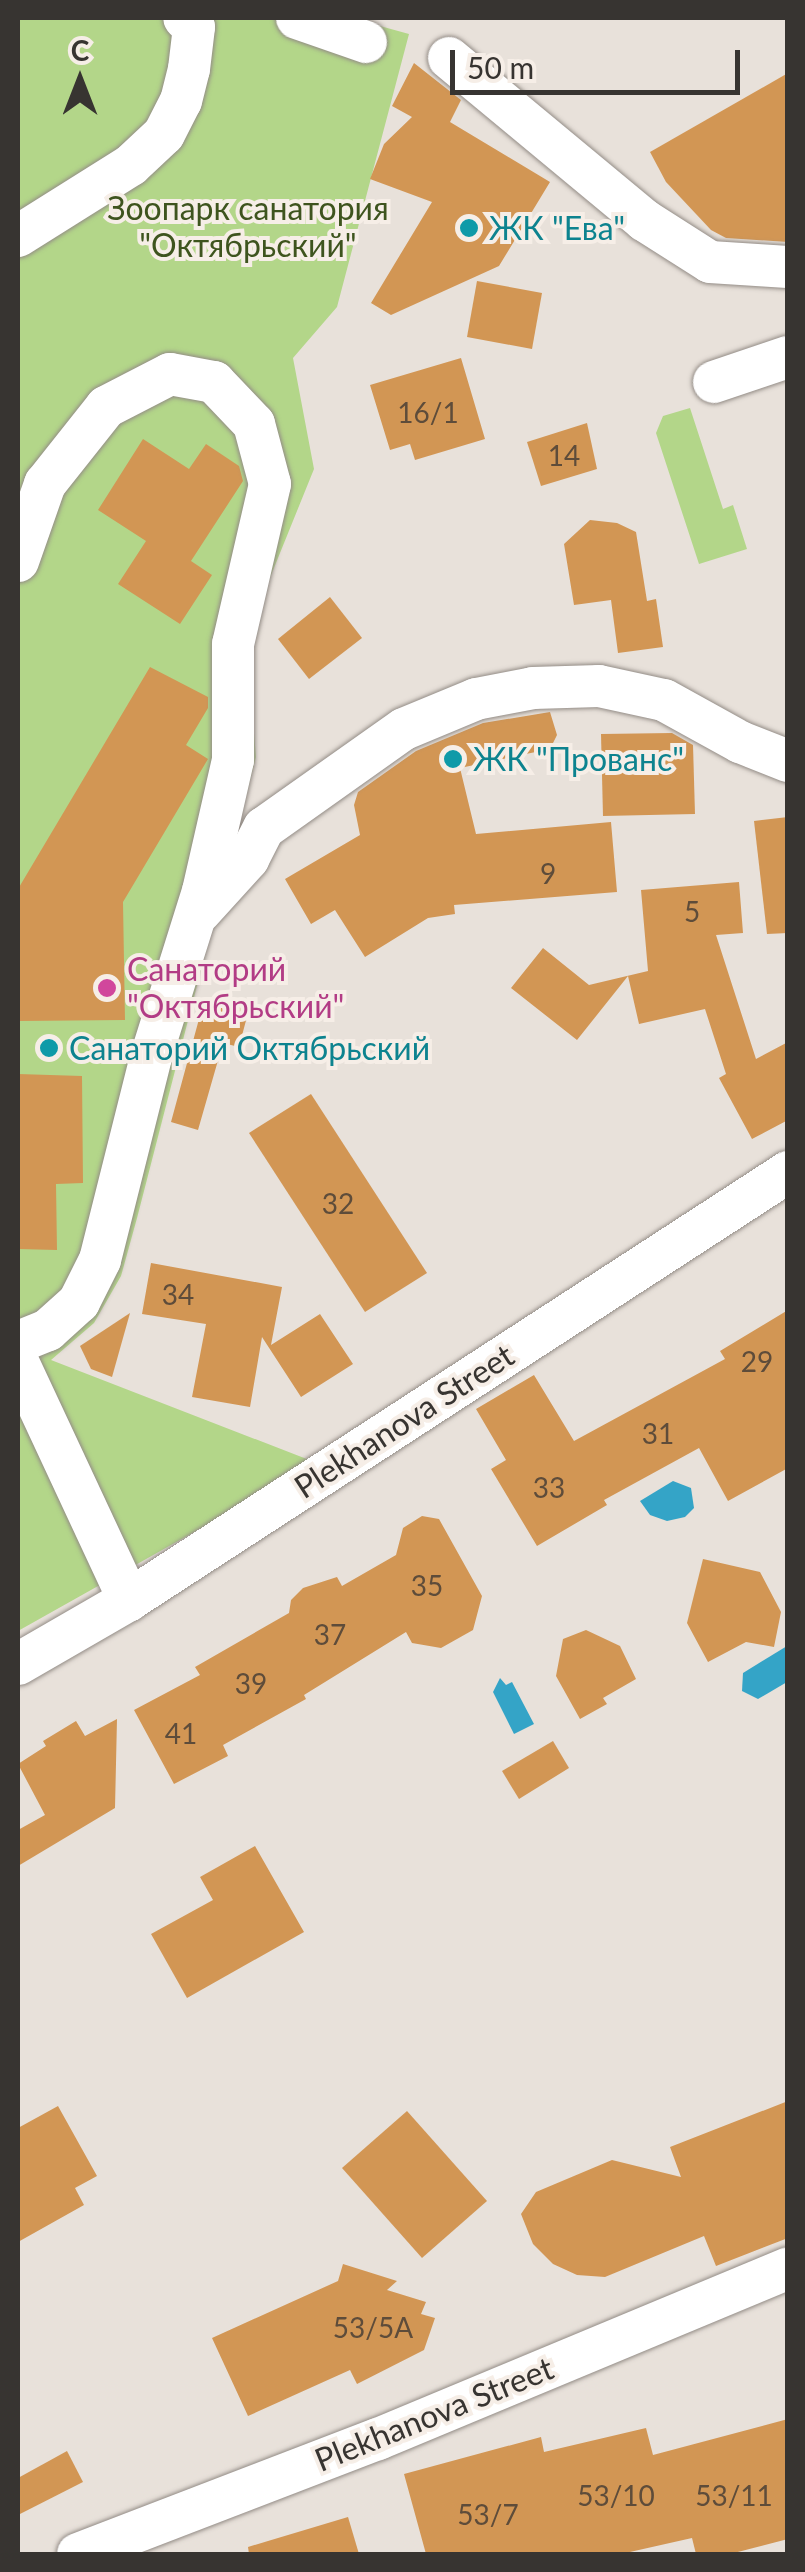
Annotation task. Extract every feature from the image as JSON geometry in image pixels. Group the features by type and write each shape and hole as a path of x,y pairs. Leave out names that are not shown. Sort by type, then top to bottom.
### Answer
{"street":[{"path":"18,236 131,165 164,134 181,101 189,69 194,27 184,18"},
{"path":"297,18 366,42"},
{"path":"449,58 644,220 710,262 788,267"},
{"path":"714,382 788,357"},
{"path":"18,560 45,484 106,407 170,374 214,382 254,424 270,484 233,644 233,760 195,916 151,1057 100,1260 79,1302 48,1330 18,1342"},
{"path":"195,916 248,859 264,828 404,729 476,699 533,688 598,686 664,700 740,742 788,761"},
{"name":"Plekhanova Street","path":"18,1664 129,1600 788,1172"},
{"path":"18,1362 129,1600"},
{"name":"Plekhanova Street","path":"78,2554 378,2439 788,2268"}],"green space":[{"name":"Санаторий \"Октябрьский\"","path":"18,18 351,18 409,34 337,307 293,358 314,469 246,637 256,757 137,1218 121,1276 94,1323 51,1360 317,1463 18,1631"},
{"path":"690,408 723,509 733,505 747,549 699,564 656,433 663,416"}],"water":[{"path":"673,1481 691,1488 694,1508 685,1517 667,1521 650,1515 640,1501"},
{"path":"787,1646 787,1682 758,1699 742,1691 743,1673"},
{"path":"500,1678 506,1685 512,1682 534,1724 514,1734 493,1692"}],"building":[{"name":"ЖК \"Ева\"","path":"414,63 461,100 450,122 550,182 499,266 391,315 371,303 432,202 370,179 384,144 412,117 392,106"},
{"path":"788,73 788,242 726,238 711,230 666,182 650,152"},
{"path":"477,281 542,293 532,349 467,337"},
{"path":"461,358 485,439 415,460 410,444 390,450 370,385"},
{"path":"587,423 597,469 541,486 527,442"},
{"path":"143,439 189,469 206,444 239,466 243,481 191,561 212,575 180,624 118,584 146,541 98,510"},
{"path":"590,520 617,523 636,532 647,601 656,599 663,647 618,653 611,600 574,605 564,544"},
{"path":"330,597 362,638 309,679 278,639"},
{"path":"150,667 208,697 208,708 186,745 208,759 123,902 125,1020 18,1021 18,889"},
{"path":"550,712 557,735 550,749 460,768 476,834 611,822 617,892 454,905 455,914 428,918 365,957 335,910 311,924 285,879 360,835 354,805 358,792 416,751 483,723"},
{"path":"672,733 693,745 695,814 603,816 601,734"},
{"path":"788,817 788,933 767,934 754,821"},
{"path":"739,882 743,933 716,935 756,1059 788,1042 788,1120 752,1139 719,1078 726,1074 705,1009 639,1024 628,976 577,1040 511,988 543,948 589,985 648,971 641,890"},
{"path":"205,997 249,1009 239,1047 223,1043 198,1130 171,1122"},
{"path":"18,1074 82,1076 83,1183 56,1184 57,1250 18,1249"},
{"path":"311,1094 427,1273 365,1312 249,1133"},
{"path":"151,1263 282,1287 271,1345 320,1314 353,1364 301,1397 262,1337 250,1407 192,1397 206,1324 142,1314"},
{"path":"788,1310 788,1468 728,1501 699,1448 604,1500 607,1505 537,1546 491,1469 506,1460 476,1409 534,1375 574,1441 725,1359 720,1351"},
{"path":"130,1313 112,1377 91,1369 80,1346"},
{"path":"422,1516 439,1519 482,1596 473,1630 441,1648 412,1643 406,1632 304,1695 306,1699 223,1745 228,1756 174,1784 134,1710 200,1675 195,1667 289,1613 291,1600 303,1588 337,1577 342,1586 396,1555 403,1528"},
{"path":"703,1559 760,1572 781,1612 774,1647 746,1642 708,1662 687,1623"},
{"path":"586,1630 620,1646 636,1679 603,1698 607,1704 580,1719 556,1676 563,1639"},
{"path":"117,1719 115,1808 18,1866 18,1830 45,1815 18,1764 46,1746 43,1741 76,1721 85,1736"},
{"path":"553,1741 569,1768 519,1799 502,1771"},
{"path":"255,1846 304,1932 187,1998 151,1934 213,1900 200,1877"},
{"path":"788,2101 788,2238 716,2266 704,2236 605,2277 577,2275 553,2264 533,2244 521,2214 536,2192 612,2160 681,2177 670,2147"},
{"path":"58,2106 97,2176 75,2188 84,2205 18,2242 18,2128"},
{"path":"407,2111 487,2201 422,2258 342,2168"},
{"path":"343,2264 397,2281 387,2290 426,2302 421,2314 435,2318 424,2350 357,2384 350,2370 248,2416 212,2338 338,2281"},
{"path":"788,2419 788,2539 730,2554 696,2554 692,2538 621,2554 426,2554 404,2474 541,2437 544,2452 646,2428 653,2455"},
{"path":"67,2451 83,2482 18,2515 18,2478"},
{"path":"348,2517 359,2554 249,2554 248,2547"}],"place":[{"name":"ЖК \"Ева\"","path":"469,228"},
{"name":"ЖК \"Прованс\"","path":"453,759"},
{"name":"Санаторий \"Октябрьский\"","path":"107,988"},
{"name":"Санаторий Октябрьский","path":"49,1048"}],"park label":[{"name":"Зоопарк санатория \"Октябрьский\"","path":"248,228"}]}
